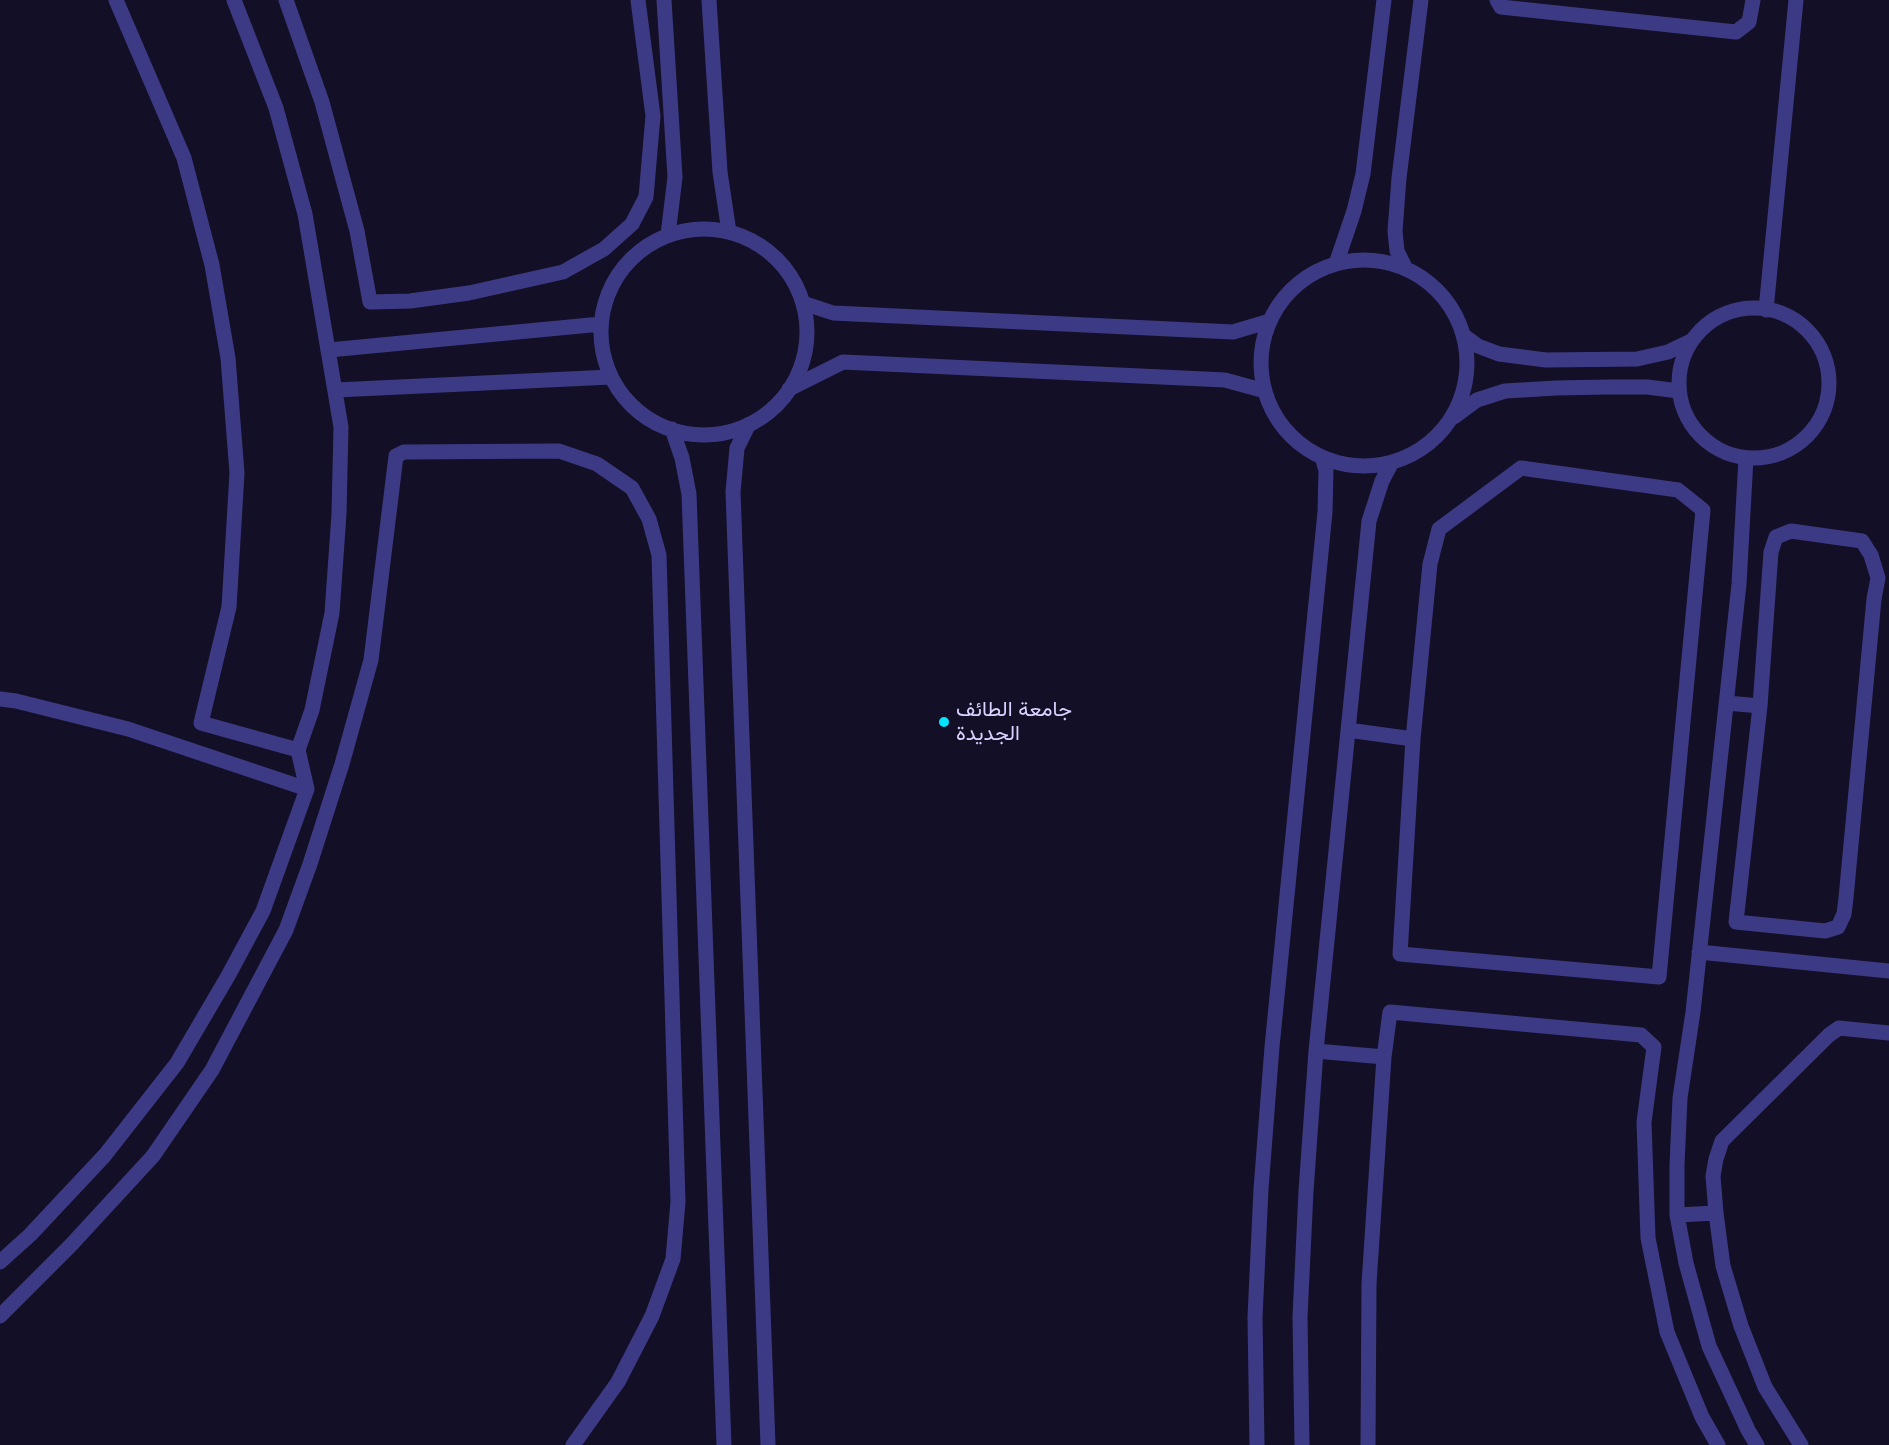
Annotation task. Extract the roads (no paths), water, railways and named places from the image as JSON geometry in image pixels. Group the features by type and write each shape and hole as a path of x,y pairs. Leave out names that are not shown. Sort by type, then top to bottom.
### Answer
{"lane":[{"path":"116,0 184,158 212,265 228,358 237,473 229,607 201,723 298,750"},
{"path":"0,1262 30,1235 105,1155 177,1063 263,911 307,789 298,750 312,710 332,613 341,427 305,214 276,108 234,0"},
{"path":"286,0 325,112 357,231 370,302 410,302 469,293 563,272 604,249 633,224 646,197 653,116 638,0"},
{"path":"664,0 675,177 669,236"},
{"path":"709,0 720,172 729,232"},
{"path":"1336,264 1354,211 1363,174 1384,0"},
{"path":"1406,269 1396,251 1395,231 1399,178 1421,0"},
{"path":"1497,0 1501,7 1736,32 1749,22 1753,0"},
{"path":"1766,310 1796,0"},
{"path":"693,229 729,232 762,246 776,258 797,286 803,303 807,339 801,365 789,389 778,403 749,424 714,434 696,434 672,429 646,417 620,392 604,360 601,342 603,307 618,274 643,248 669,236 693,229"},
{"path":"1372,261 1389,263 1406,269 1436,289 1457,318 1467,352 1466,379 1458,405 1438,435 1425,446 1392,462 1356,465 1339,463 1322,457 1306,448 1286,430 1271,408 1261,374 1264,338 1270,321 1290,292 1304,280 1336,264 1372,261"},
{"path":"803,303 833,313 1233,332 1270,321"},
{"path":"1463,335 1478,346 1499,354 1546,360 1637,359 1668,352 1691,341 1710,322 1721,316 1746,309 1766,310 1785,315 1796,321 1815,339 1827,363 1829,388 1827,402 1820,420 1798,444 1774,455 1746,458 1723,452 1701,437 1686,416 1679,391 1681,365 1691,341"},
{"path":"329,350 601,324"},
{"path":"789,389 843,362 1225,380 1265,391"},
{"path":"336,390 611,376"},
{"path":"1449,420 1477,400 1504,391 1598,387 1647,387 1679,391"},
{"path":"749,424 737,448 733,492 768,1445"},
{"path":"672,429 682,458 689,494 723,1445"},
{"path":"0,1316 71,1245 153,1156 212,1070 286,930 342,764 371,660 396,456 404,452 559,451 597,464 632,488 649,519 659,555 678,1202 674,1259 652,1316 618,1382 573,1445"},
{"path":"1257,1445 1255,1317 1261,1189 1272,1047 1325,512 1326,470 1322,457"},
{"path":"1746,458 1739,584 1727,703 1700,952 1680,1098 1677,1215 1686,1263 1709,1346 1748,1431 1757,1445"},
{"path":"1302,1445 1300,1317 1316,1051 1369,521 1382,481 1392,462"},
{"path":"1521,468 1678,490 1703,510 1659,977 1400,954 1413,739 1430,564 1439,529 1521,468"},
{"path":"1791,531 1862,541 1871,555 1878,578 1874,599 1845,906 1838,927 1825,931 1736,922 1760,706 1771,552 1776,537 1791,531"},
{"path":"0,699 128,729 307,789"},
{"path":"1727,703 1760,706"},
{"path":"1348,730 1413,739"},
{"path":"1700,952 1889,971"},
{"path":"1368,1445 1369,1284 1384,1057 1390,1012 1641,1035 1654,1047 1644,1122 1648,1238 1667,1332 1702,1417 1718,1445"},
{"path":"1801,1445 1765,1387 1741,1326 1723,1266 1713,1176 1716,1159 1722,1141 1834,1031 1839,1028 1889,1033"},
{"path":"1316,1051 1384,1057"},
{"path":"1677,1215 1716,1213"}],"place":[{"name":"جامعة الطائف الجديدة","path":"944,722"}]}
